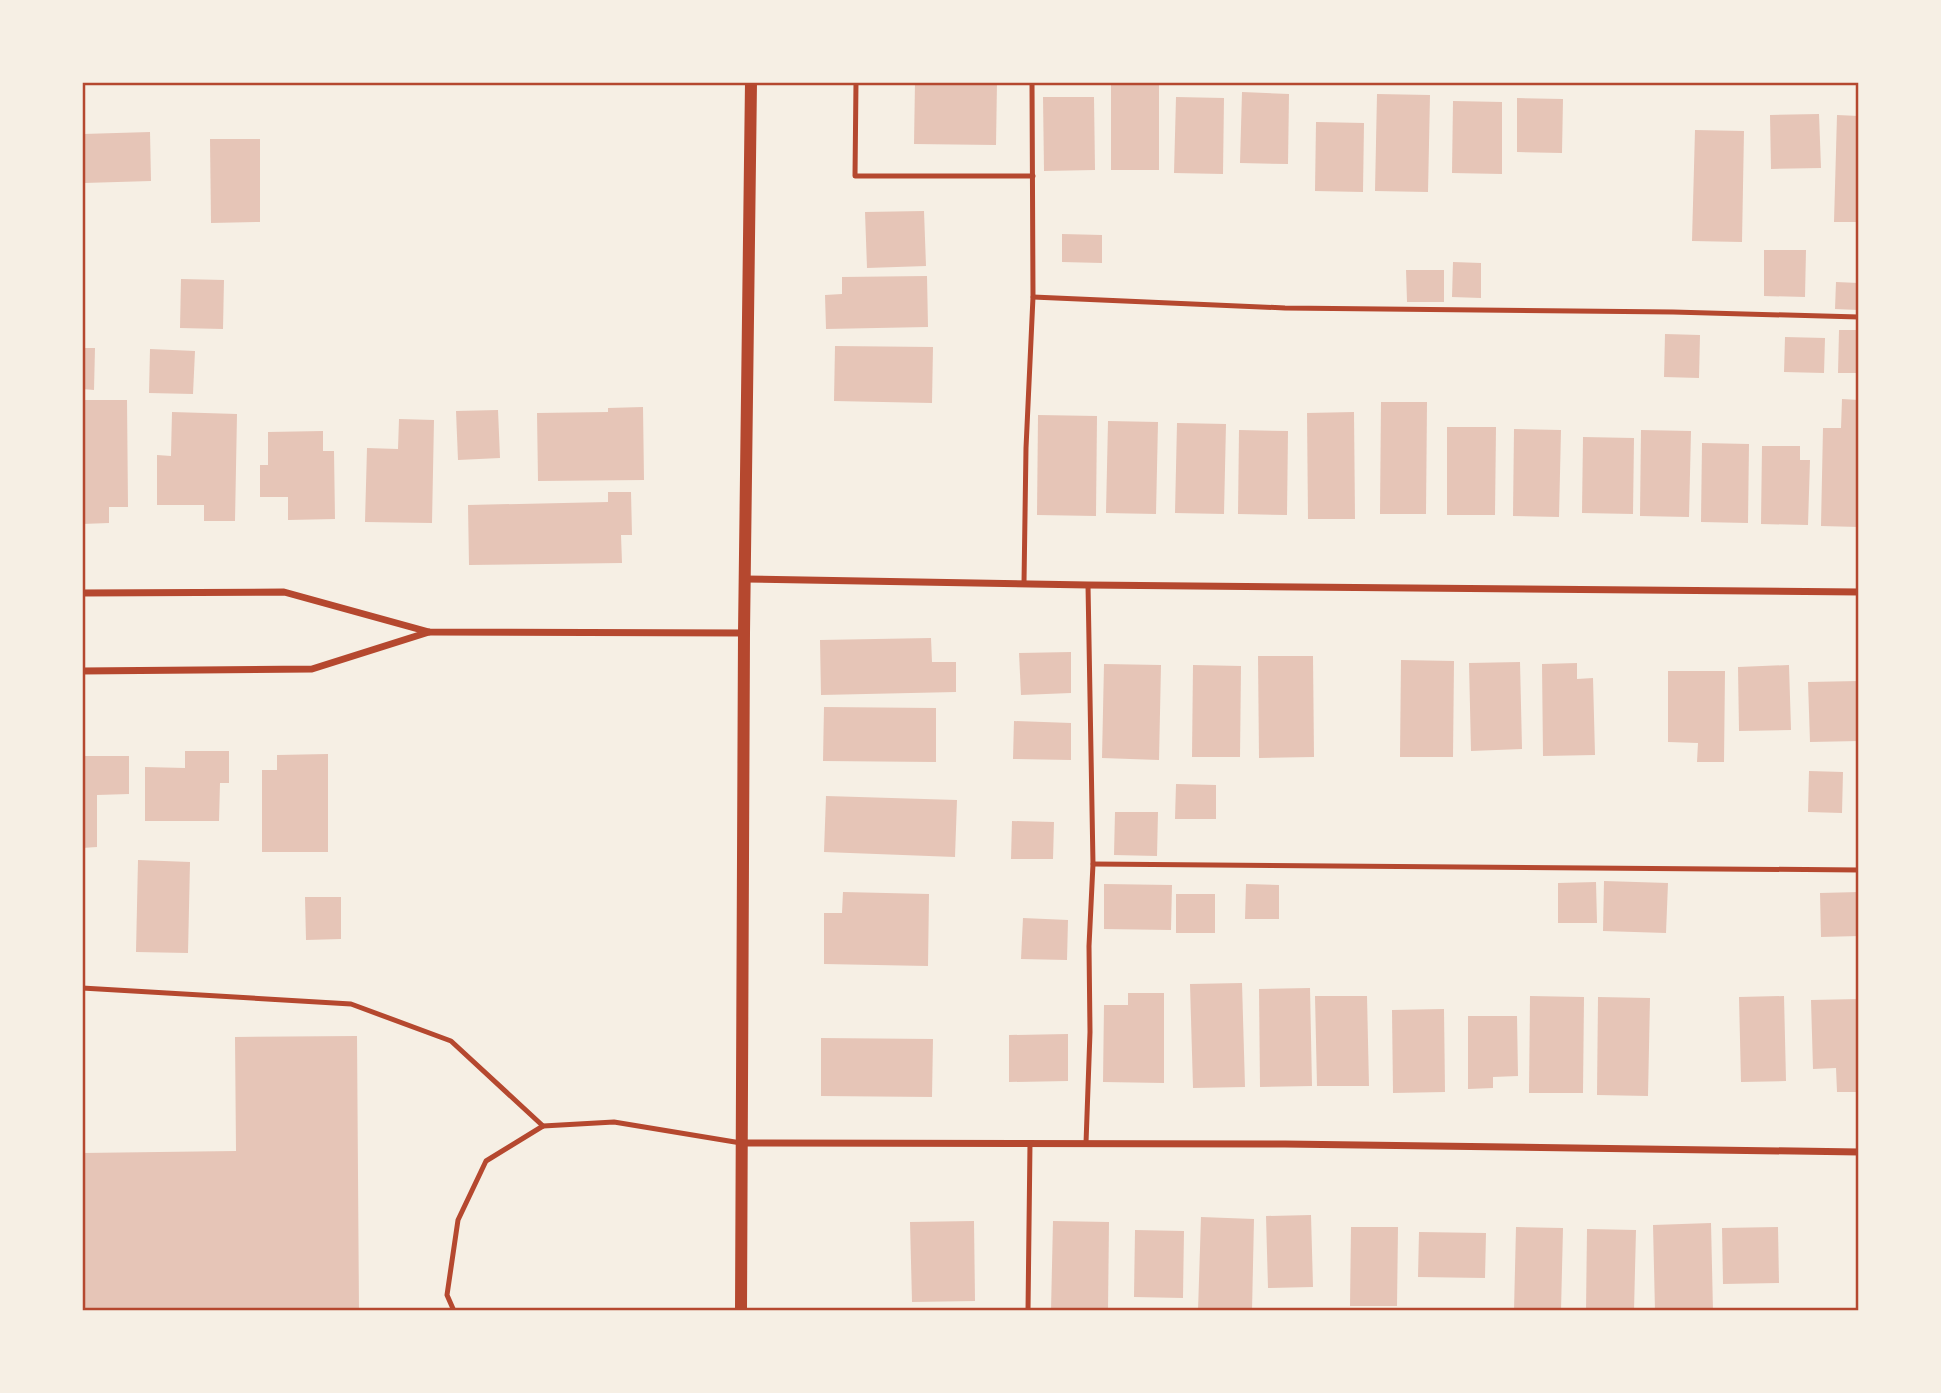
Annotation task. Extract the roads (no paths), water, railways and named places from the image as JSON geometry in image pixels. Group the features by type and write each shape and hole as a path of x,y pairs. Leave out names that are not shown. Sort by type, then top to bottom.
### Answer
{"street":[{"path":"741,1311 744,633 751,82"},
{"path":"745,579 1859,592"},
{"path":"82,593 284,592 429,632 744,633"},
{"path":"82,671 312,669 429,632"},
{"path":"741,1143 1086,1143 1859,1152"}],"lane":[{"path":"856,82 855,176 1033,176"},
{"path":"1024,583 1026,449 1033,298 1032,82"},
{"path":"1033,298 1285,308 1859,317"},
{"path":"1086,1143 1093,864 1088,585"},
{"path":"1093,864 1859,870"},
{"path":"82,988 351,1004 451,1041 543,1126"},
{"path":"454,1311 447,1296 458,1220 486,1161 543,1126 614,1122 741,1143"},
{"path":"1028,1311 1030,1143"}]}
